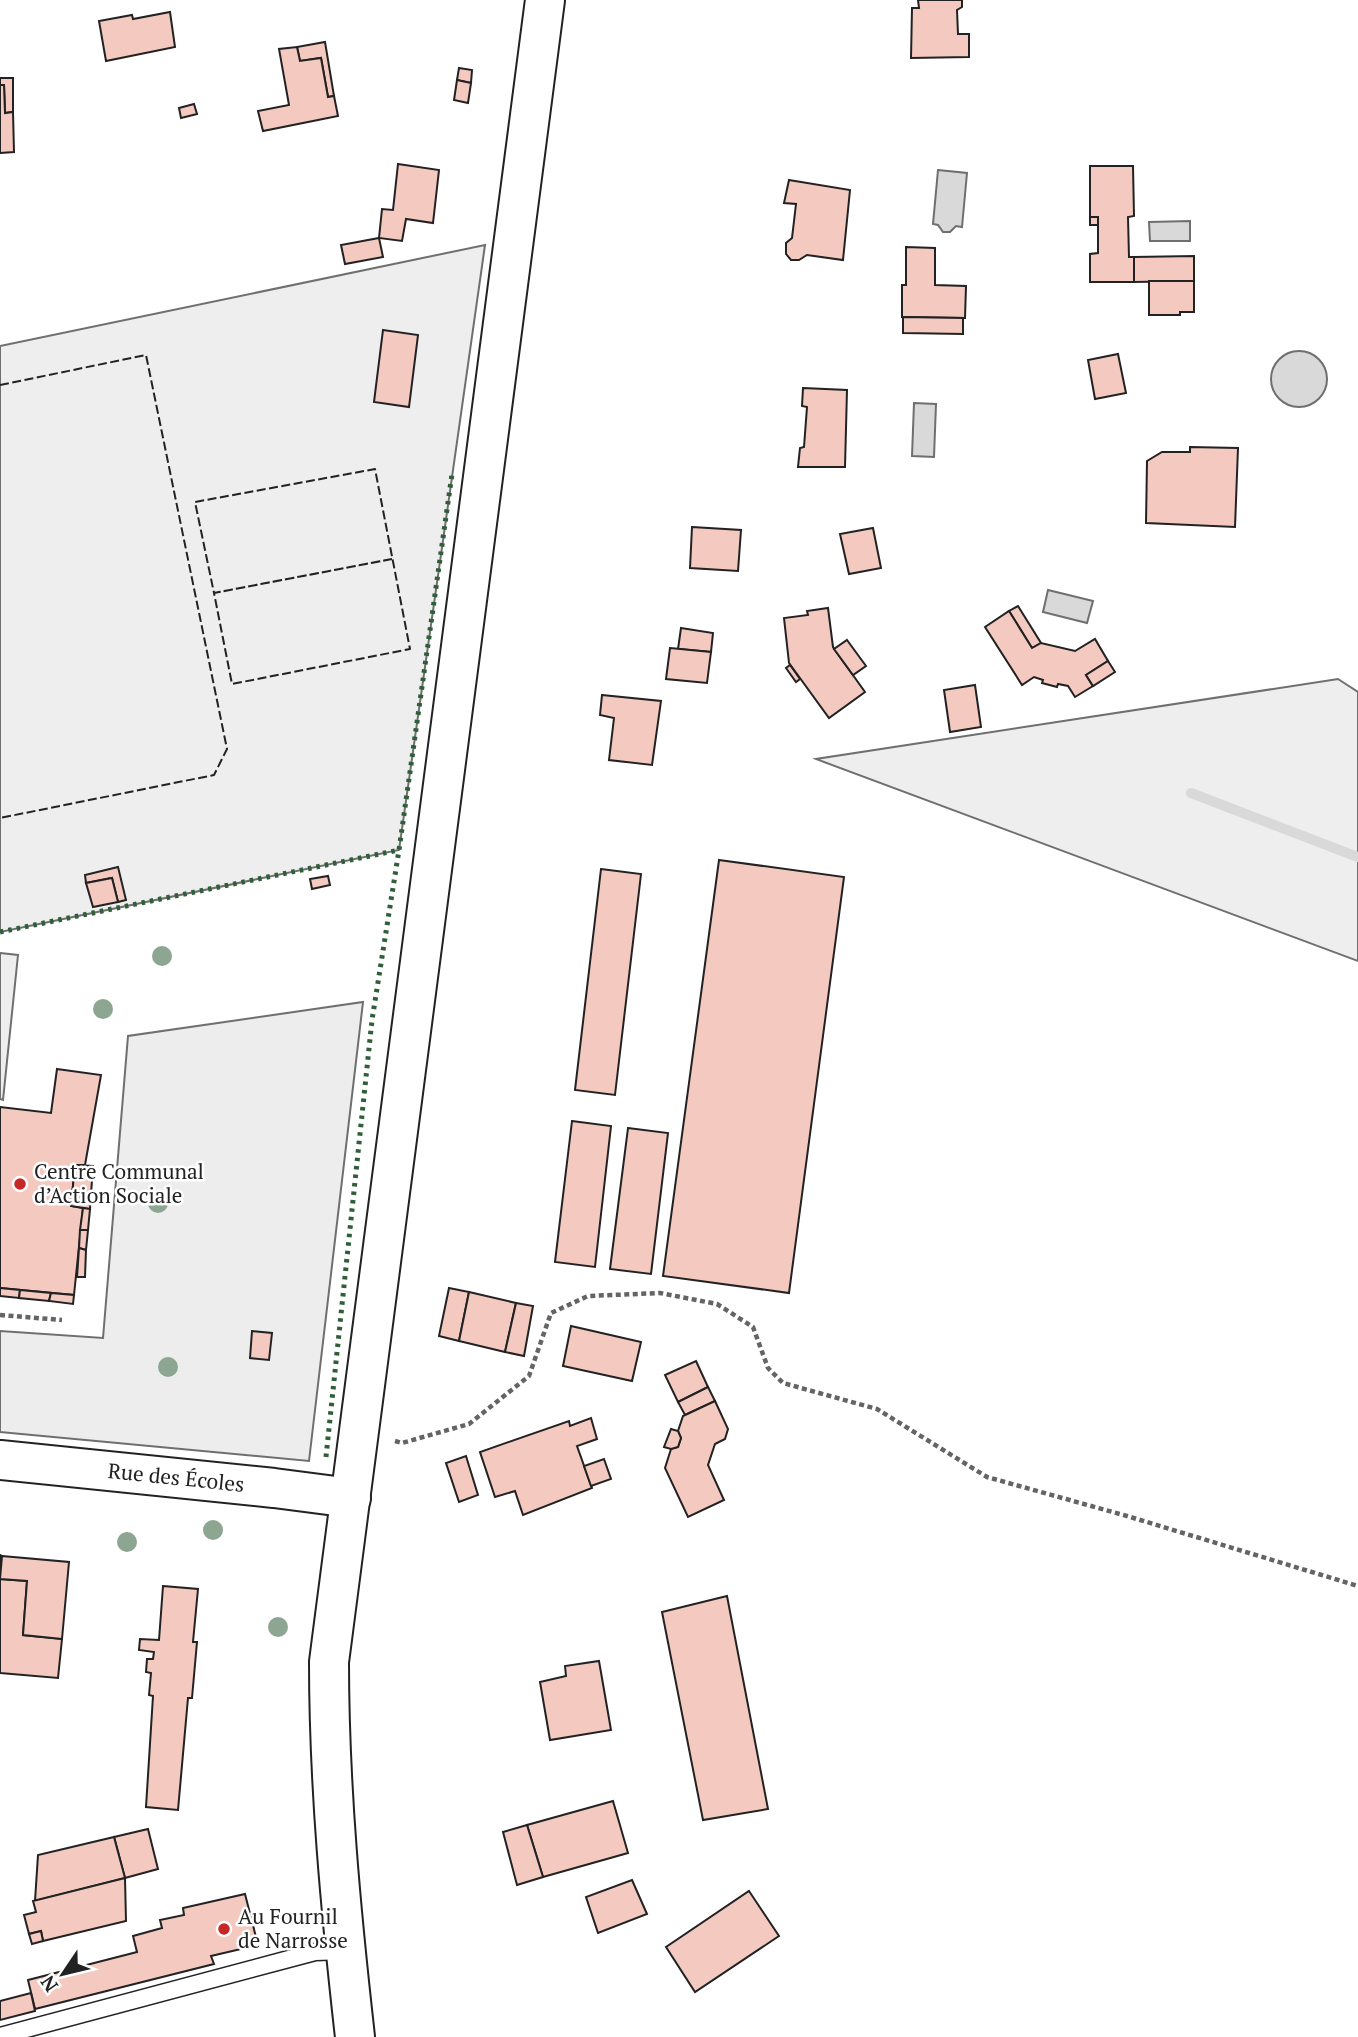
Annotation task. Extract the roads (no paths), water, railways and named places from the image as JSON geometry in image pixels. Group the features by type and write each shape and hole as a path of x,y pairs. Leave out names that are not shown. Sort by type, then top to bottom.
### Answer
{"main road":[{"path":"355,2037 329,1731 329,1662 545,0"},
{"name":"Rue des Écoles","path":"0,1460 351,1498"}],"lane":[{"path":"0,2036 315,1952 346,1951"}],"waterway":[{"path":"1191,793 1358,857"}],"place":[{"name":"Centre Communal d’Action Sociale","path":"20,1184"},
{"name":"Au Fournil de Narrosse","path":"224,1929"}]}
